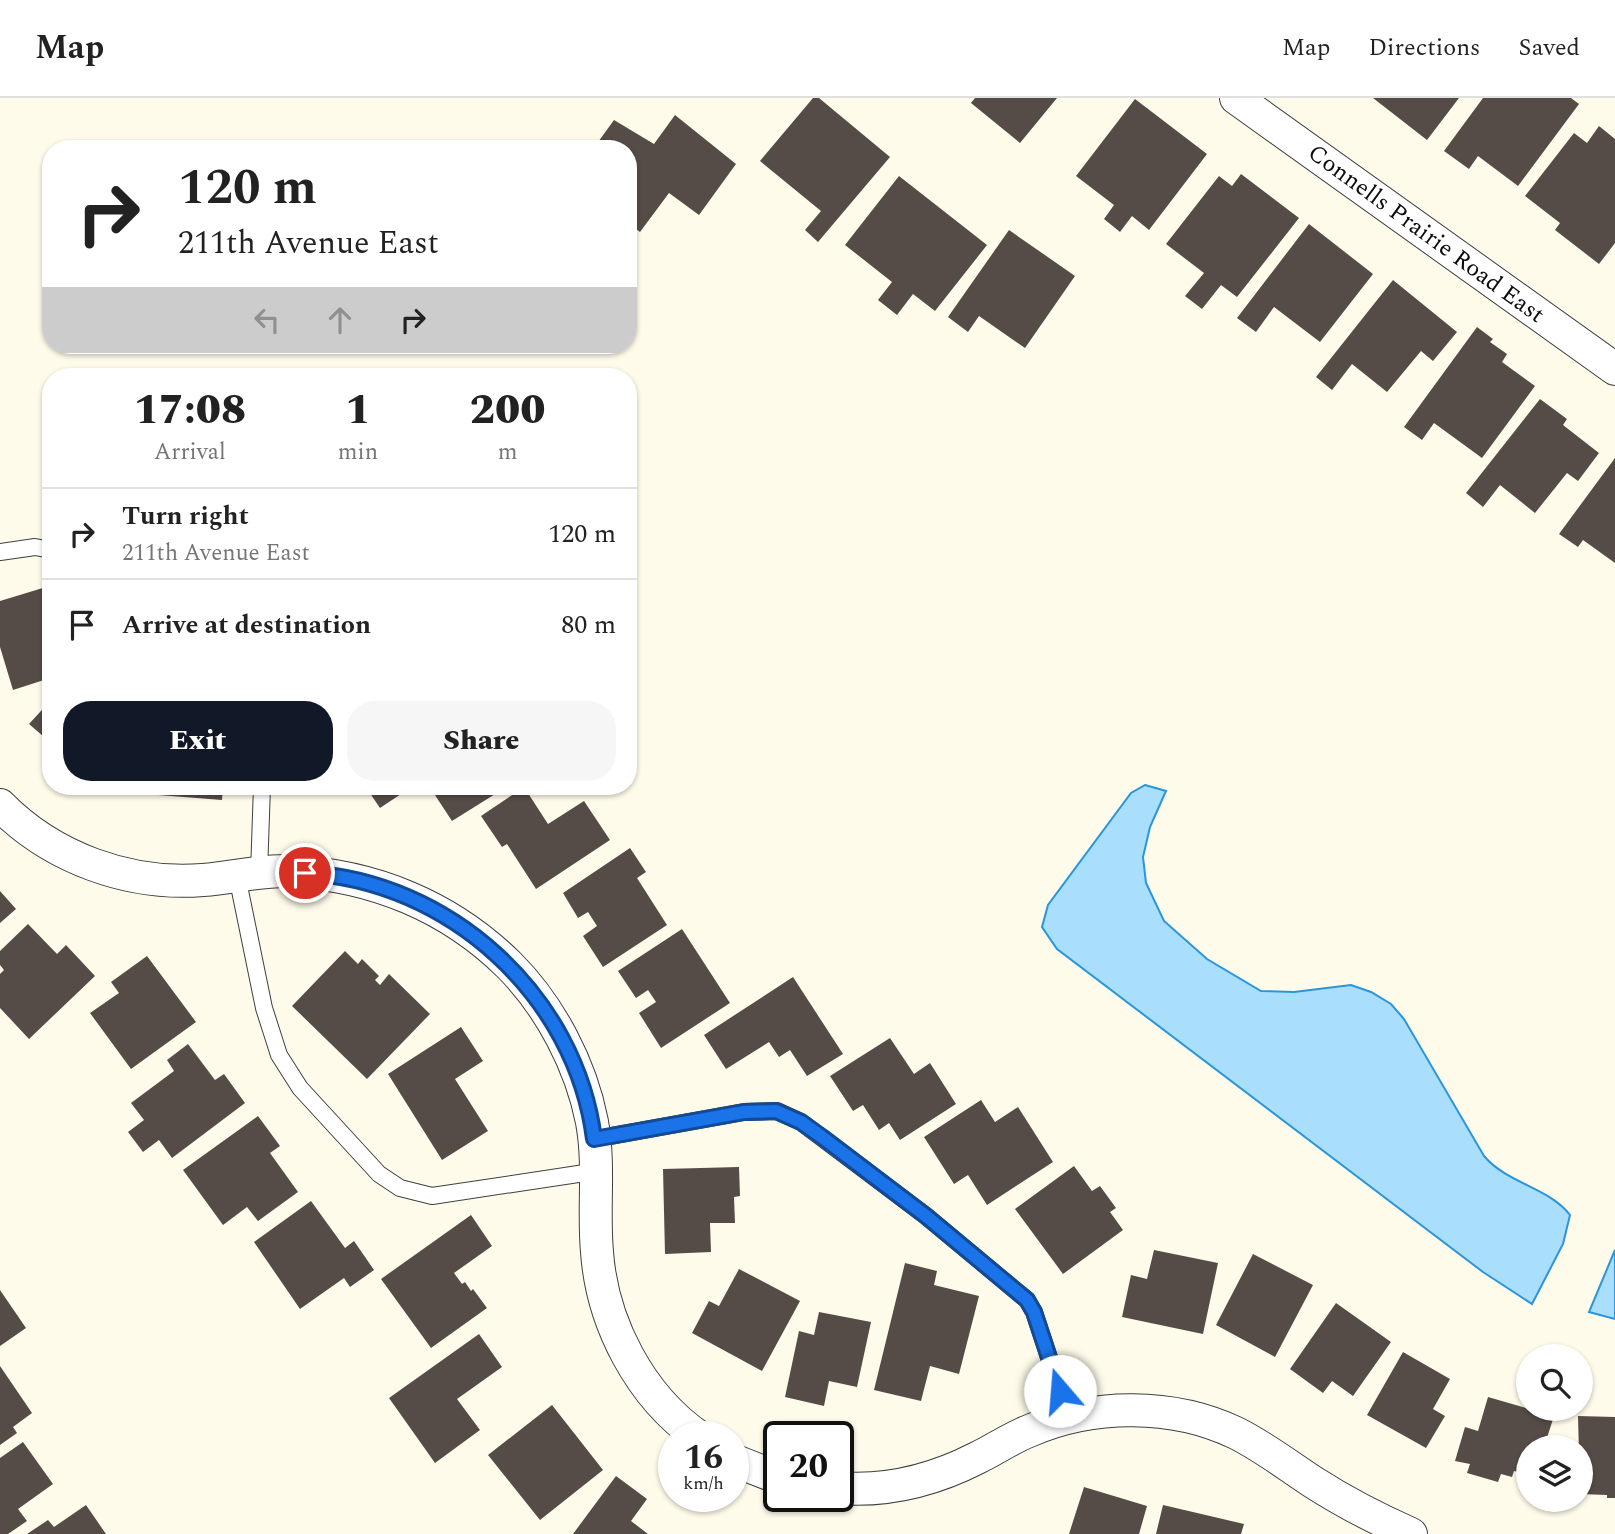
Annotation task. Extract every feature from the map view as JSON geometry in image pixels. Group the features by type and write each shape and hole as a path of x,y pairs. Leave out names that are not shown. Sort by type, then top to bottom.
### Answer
{"street":[{"name":"Connells Prairie Road East","path":"1236,98 1615,369"},
{"path":"0,805 47,843 92,865 131,876 171,881 248,874 324,874 372,883 413,898 474,934 510,966 544,1008 566,1046 584,1091 598,1171 596,1251 601,1286 613,1325 635,1369 663,1405 681,1421"},
{"path":"854,1489 895,1486 935,1477 1028,1431 1069,1418 1111,1411 1161,1412 1196,1419 1234,1433 1378,1520 1411,1534"}],"lane":[{"path":"0,552 42,548"},
{"path":"261,795 248,874 264,1008 279,1055 300,1088 379,1174 400,1188 432,1196 598,1171"},
{"path":"594,1139 744,1112 776,1111 801,1122 926,1216 1027,1300 1034,1312 1069,1418"}],"water":[{"path":"1145,785 1166,791 1150,827 1143,857 1146,883 1164,921 1207,959 1261,991 1294,992 1351,985 1371,992 1391,1004 1404,1019 1484,1156 1504,1173 1551,1198 1570,1215 1563,1244 1532,1304 1483,1272 1057,949 1042,927 1048,905 1131,793"},
{"path":"1615,1250 1615,1319 1589,1312"}],"building":[{"path":"813,98 819,98 890,157 818,242 805,230 821,211 760,161"},
{"path":"975,98 1057,98 1020,143 971,103"},
{"path":"1373,98 1459,98 1427,140"},
{"path":"1483,98 1571,98 1579,104 1518,186 1478,156 1469,169 1444,151"},
{"path":"1135,99 1207,154 1149,230 1132,216 1120,232 1104,219 1114,205 1076,176"},
{"path":"675,115 736,164 699,215 669,193 640,232 637,230 637,140 600,140 614,120 654,144"},
{"path":"1599,126 1615,139 1615,243 1599,264 1555,230 1560,223 1525,196 1574,133 1587,143"},
{"path":"1241,174 1299,218 1237,297 1221,285 1202,309 1185,296 1204,273 1166,244 1219,176 1232,186"},
{"path":"899,176 987,245 935,311 913,294 897,315 878,300 892,282 845,245"},
{"path":"1309,224 1373,274 1320,342 1274,307 1256,332 1237,318"},
{"path":"1009,230 1075,276 1025,348 979,316 968,332 948,317"},
{"path":"1393,280 1457,332 1433,361 1421,351 1387,392 1352,364 1332,390 1316,377"},
{"path":"1477,327 1493,339 1490,342 1507,354 1502,362 1535,386 1482,458 1434,423 1422,440 1404,427"},
{"path":"1540,399 1567,419 1563,425 1599,453 1578,481 1567,473 1535,513 1500,485 1483,507 1466,493"},
{"path":"1615,458 1615,563 1583,540 1578,547 1559,534"},
{"path":"42,588 42,681 13,690 0,647 0,601"},
{"path":"42,710 42,735 29,724"},
{"path":"158,795 222,795 222,800"},
{"path":"371,795 400,795 380,808"},
{"path":"435,795 494,795 452,821"},
{"path":"512,795 529,795 548,824 584,801 610,840 536,889 507,844 502,847 481,816"},
{"path":"630,848 646,872 637,878 667,925 603,967 583,936 597,926 588,912 578,918 563,893"},
{"path":"0,891 16,909 0,923"},
{"path":"28,924 57,954 66,945 95,976 29,1039 0,1008 0,974 4,970 0,965 0,951"},
{"path":"682,929 730,1003 661,1048 639,1013 656,1002 648,990 636,998 618,971"},
{"path":"345,951 358,964 362,959 379,976 375,980 380,985 389,974 430,1014 367,1079 292,1006"},
{"path":"147,956 196,1022 131,1069 90,1013 119,993 111,982"},
{"path":"793,977 843,1054 807,1076 790,1050 779,1057 769,1042 726,1069 704,1035"},
{"path":"461,1027 483,1061 455,1079 488,1131 442,1160 388,1074"},
{"path":"890,1038 914,1074 930,1063 956,1104 900,1140 889,1123 879,1130 863,1105 853,1111 830,1076"},
{"path":"188,1044 215,1080 224,1074 245,1103 172,1158 159,1140 143,1152 128,1132 144,1120 131,1103 174,1071 167,1060"},
{"path":"981,1100 995,1122 1018,1107 1053,1162 987,1205 968,1175 954,1184 924,1137"},
{"path":"258,1116 280,1146 270,1153 298,1192 258,1221 247,1207 223,1225 183,1170"},
{"path":"1074,1166 1092,1191 1100,1186 1116,1208 1110,1212 1123,1230 1063,1274 1015,1209"},
{"path":"739,1167 740,1196 734,1197 735,1223 710,1223 711,1252 665,1254 663,1169"},
{"path":"311,1201 345,1248 354,1241 374,1270 350,1287 344,1278 300,1309 254,1242"},
{"path":"471,1215 492,1246 454,1273 462,1284 465,1282 471,1291 473,1289 487,1308 431,1348 381,1279"},
{"path":"1154,1250 1218,1263 1203,1334 1122,1317 1131,1275 1147,1279"},
{"path":"1253,1254 1313,1285 1275,1357 1216,1325"},
{"path":"905,1263 937,1271 934,1285 979,1296 959,1374 930,1366 921,1401 874,1390"},
{"path":"739,1269 800,1301 762,1371 692,1333 709,1301 719,1306"},
{"path":"0,1290 26,1328 0,1346"},
{"path":"1336,1303 1391,1342 1353,1396 1332,1381 1323,1393 1290,1369"},
{"path":"819,1312 871,1322 857,1387 829,1381 824,1406 785,1397 799,1331 814,1335"},
{"path":"479,1334 502,1367 457,1399 480,1430 435,1463 389,1398"},
{"path":"1403,1352 1450,1379 1433,1409 1445,1416 1426,1448 1367,1415"},
{"path":"0,1366 32,1413 13,1427 17,1433 0,1445"},
{"path":"1488,1397 1516,1405 1516,1421 1552,1421 1548,1435 1516,1435 1516,1472 1512,1477 1501,1474 1498,1482 1467,1473 1470,1464 1455,1461 1465,1427 1478,1431"},
{"path":"552,1405 603,1470 540,1520 488,1455"},
{"path":"1593,1416 1615,1417 1615,1498 1593,1494 1593,1435 1578,1435 1578,1421 1593,1421"},
{"path":"23,1442 53,1484 18,1509 27,1521 8,1534 0,1534 0,1458"},
{"path":"616,1476 647,1499 631,1521 648,1534 573,1534"},
{"path":"1084,1487 1147,1506 1139,1534 1069,1534"},
{"path":"86,1505 106,1534 27,1534 48,1520 54,1527"},
{"path":"1163,1505 1244,1524 1241,1534 1156,1534"}],"route":[{"path":"305,873 372,883 413,898 474,934 510,966 544,1008 566,1046 584,1091 594,1139 744,1112 776,1111 801,1122 926,1216 1027,1300 1034,1312 1060,1391"}]}
